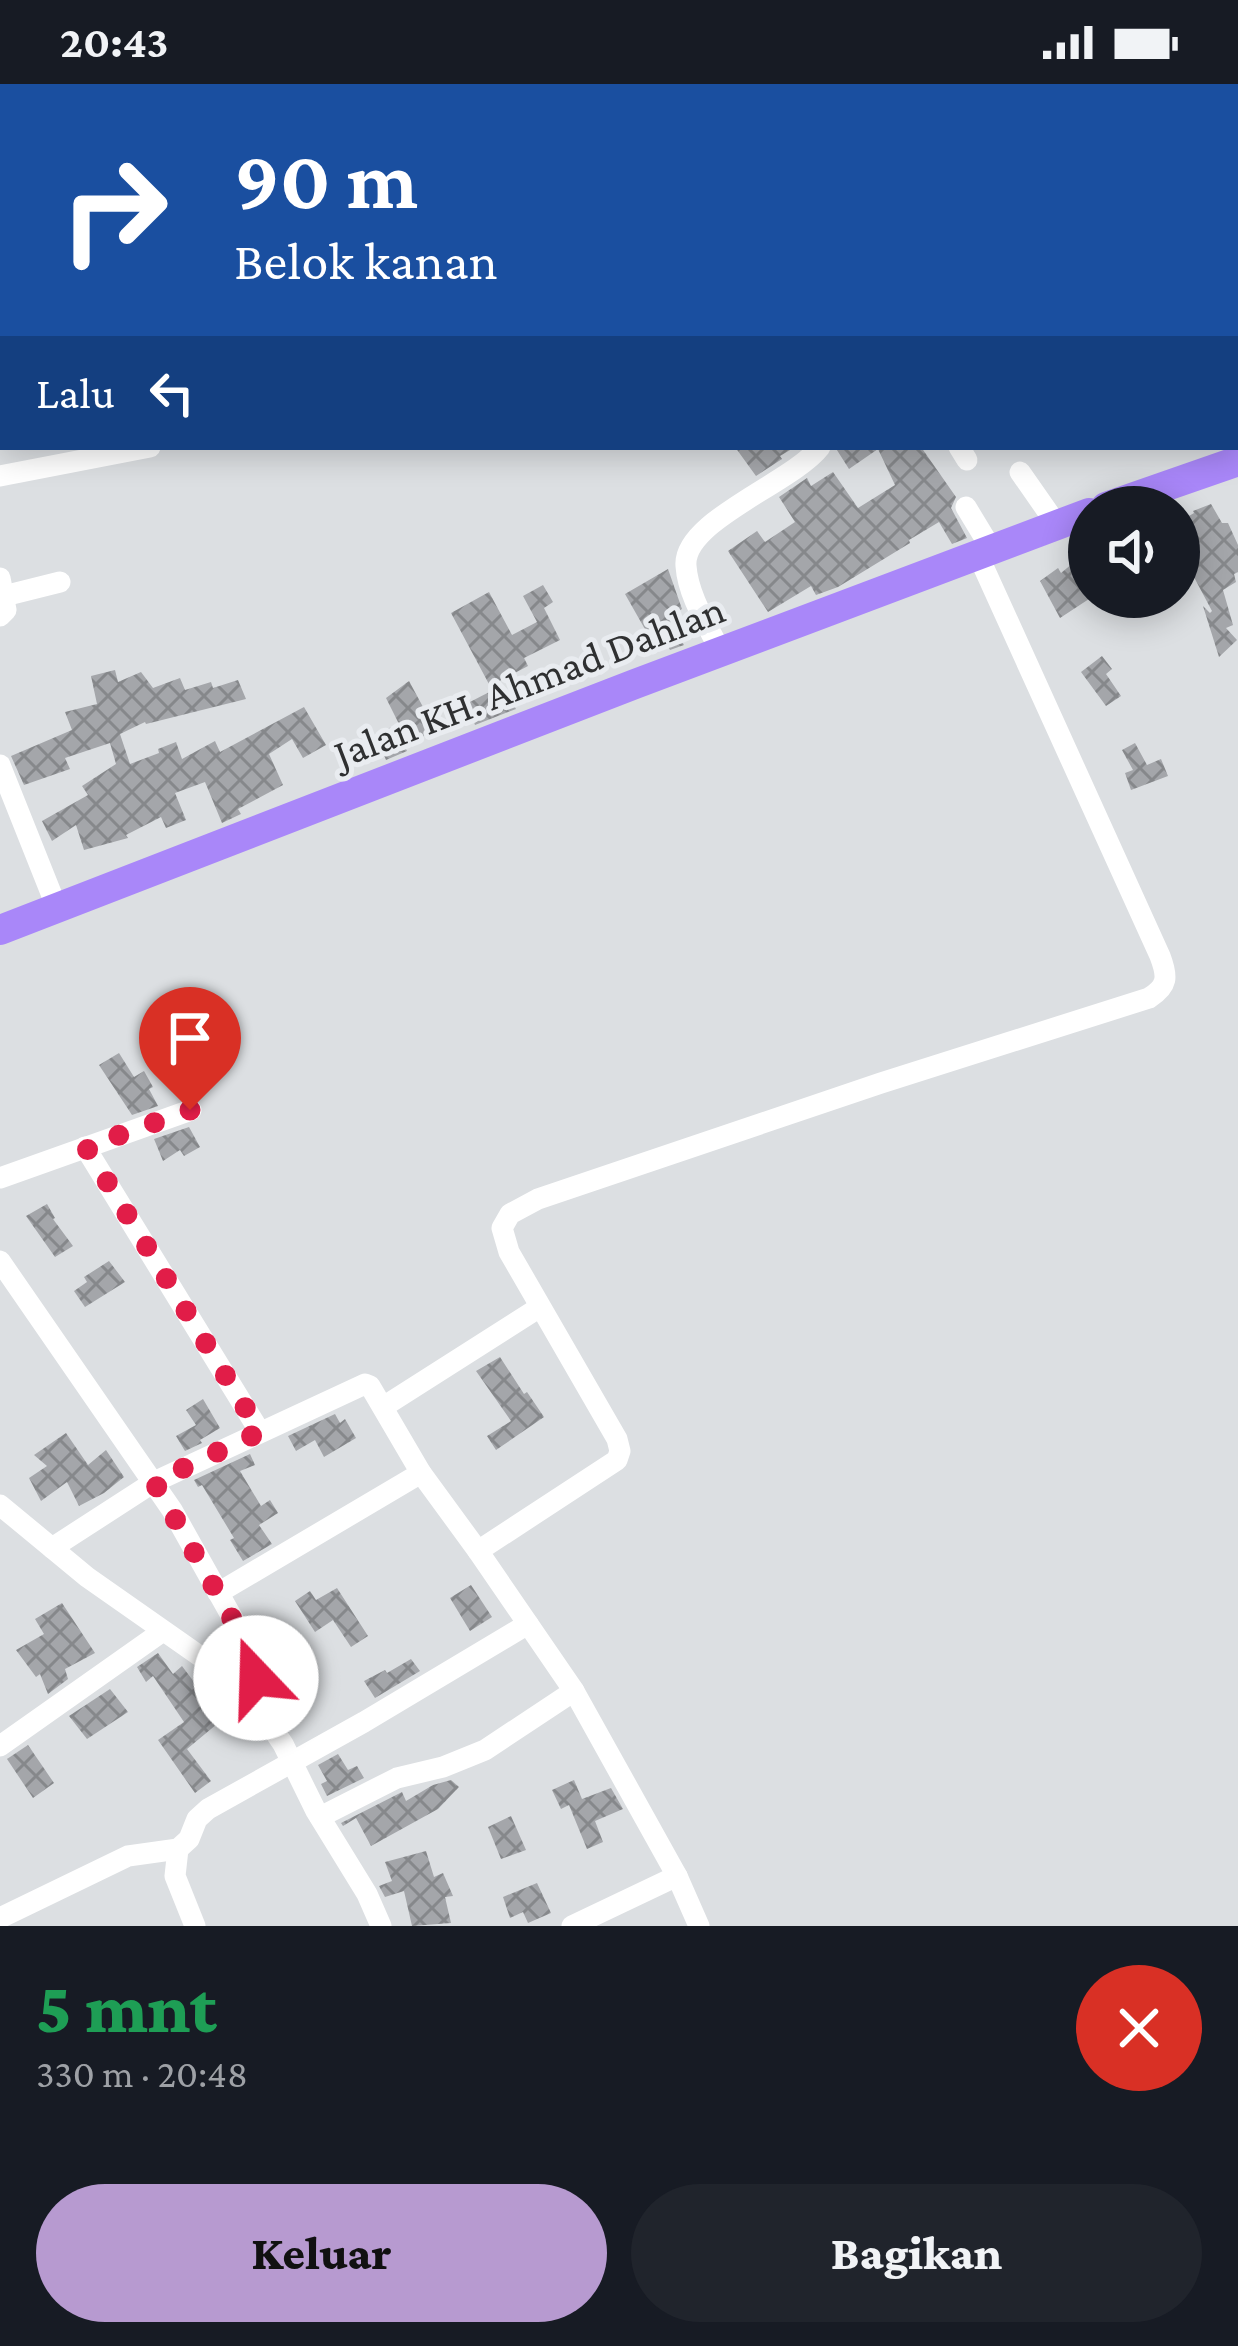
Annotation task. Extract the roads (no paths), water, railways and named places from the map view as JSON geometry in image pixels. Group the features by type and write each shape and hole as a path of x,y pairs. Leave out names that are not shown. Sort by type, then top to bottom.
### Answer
{"highway":[{"path":"1165,486 1233,462"},
{"name":"Jalan KH. Ahmad Dahlan","path":"0,930 1068,521"}],"street":[{"path":"0,476 134,450"},
{"path":"721,652 691,589 687,551 706,527 818,450"},
{"path":"1020,472 1057,525"},
{"path":"478,1551 619,1455 617,1439 504,1239 505,1220 520,1208 567,1189 1149,998 1165,985 1160,956 966,507"},
{"path":"1,596 60,582"},
{"path":"0,765 57,908"},
{"path":"0,1178 190,1110"},
{"path":"86,1147 260,1432"},
{"path":"0,1261 154,1482 218,1593 251,1652 255,1707"},
{"path":"382,1407 540,1307"},
{"path":"52,1548 154,1482 365,1384 370,1386 421,1473 574,1691 677,1876 699,1926"},
{"path":"218,1593 421,1473"},
{"path":"0,1505 87,1577 214,1666 265,1718 367,1894 380,1926"},
{"path":"0,1918 128,1856 178,1849 189,1839 201,1813 528,1624"},
{"path":"0,1747 163,1631"},
{"path":"320,1817 380,1785 485,1750 574,1691"},
{"path":"178,1849 175,1876 195,1926"},
{"path":"572,1926 677,1876"}]}
